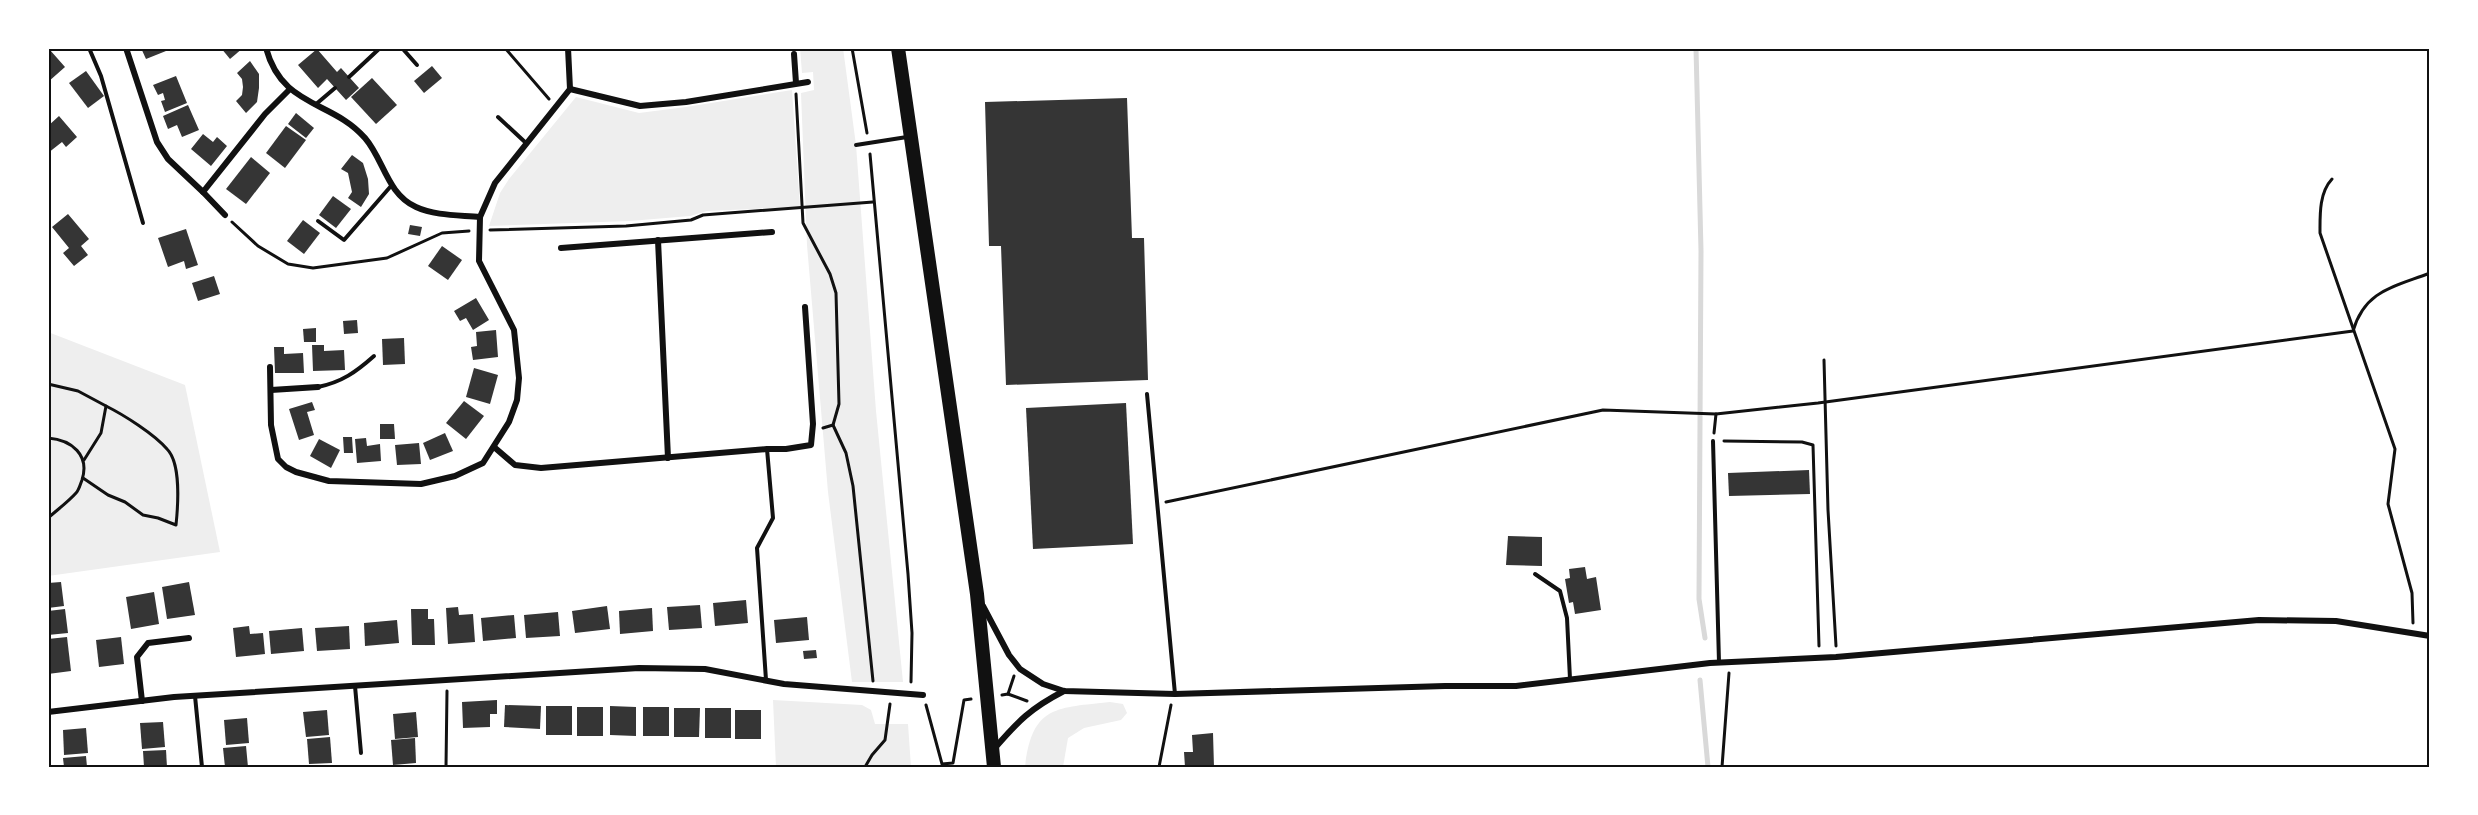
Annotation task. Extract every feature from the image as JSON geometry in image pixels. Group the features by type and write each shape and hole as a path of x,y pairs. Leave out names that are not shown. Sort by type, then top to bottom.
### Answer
{"highway":[{"path":"898,48 977,594 994,767"}],"street":[{"path":"126,48 157,142 168,159 225,215"},
{"path":"266,48 275,72 289,90 347,123 366,139 391,186 415,207 432,212 480,217"},
{"path":"270,367 271,425 279,459 296,472 329,482 421,484 455,476 483,463 513,411 517,400 519,378 514,330 479,261 480,217 495,183 570,89 568,48"},
{"path":"794,54 796,83"},
{"path":"570,89 640,106 686,102 808,82"},
{"path":"203,192 265,114 289,90"},
{"path":"561,248 772,232"},
{"path":"658,240 668,458"},
{"path":"494,447 515,465 541,468 786,449 811,445 806,307"},
{"path":"271,390 318,387"},
{"path":"977,594 1009,655 1020,669 1043,684 1064,691 1174,694 1516,686 1719,662 1836,657 2259,620 2336,621 2430,636"},
{"path":"142,701 137,657 148,643 189,638"},
{"path":"48,712 195,696 650,668 705,669 766,681 923,695"},
{"path":"992,751 1017,722 1037,705 1064,691"}],"lane":[{"path":"89,48 101,76 142,223"},
{"path":"349,77 380,48"},
{"path":"402,48 417,65"},
{"path":"315,105 335,88"},
{"path":"498,117 526,144"},
{"path":"856,145 911,137"},
{"path":"318,222 344,240 391,186"},
{"path":"318,387 338,383 353,375 374,356"},
{"path":"1147,394 1174,694"},
{"path":"1713,441 1719,662"},
{"path":"766,681 758,548 773,518 767,449"},
{"path":"1535,574 1560,591 1567,618 1570,680"},
{"path":"354,685 361,753"},
{"path":"195,696 202,767"}],"path":[{"path":"505,48 556,107"},
{"path":"852,48 869,142 908,574 912,633 911,693"},
{"path":"796,83 800,207 803,223 830,274 836,293 839,404 833,425 846,453 853,486 874,692"},
{"path":"2332,179 2326,185 2320,208 2320,233 2395,449 2388,504 2412,593 2414,634"},
{"path":"479,230 626,226 691,220 703,215 873,202"},
{"path":"2353,331 2359,314 2378,294 2430,273"},
{"path":"1158,504 1603,410 1716,414 1825,402 2353,331"},
{"path":"1824,360 1836,657"},
{"path":"48,384 78,391 106,406 128,418 169,450 177,478 176,525 143,515 82,478"},
{"path":"84,460 101,433 106,406"},
{"path":"1716,414 1713,441 1813,444 1820,657"},
{"path":"812,431 833,425"},
{"path":"48,438 62,439 74,447 84,460 86,469 78,492 48,518"},
{"path":"1722,767 1730,662"},
{"path":"1008,694 1011,680 1020,669"},
{"path":"446,767 447,681"},
{"path":"866,767 872,755 885,740 891,693"},
{"path":"923,695 942,764 953,763 964,700 1008,694 1037,705"},
{"path":"1159,767 1174,694"}],"shaded area":[{"path":"800,48 843,48 856,145 876,411 903,682 852,682 828,492 807,245 801,93 814,90 813,72 802,73"},
{"path":"792,90 800,207 707,211 690,216 630,221 489,226 500,193 509,179 576,97 639,113"},
{"path":"48,332 185,385 220,552 48,576"},
{"path":"773,700 862,705 871,710 875,724 908,724 911,767 776,767"},
{"path":"1110,702 1123,704 1127,713 1121,720 1084,728 1068,738 1063,767 1025,767 1028,747 1034,732 1041,721 1050,714 1075,706"}],"building":[{"path":"48,48 52,48 50,50 65,67 48,82"},
{"path":"141,48 165,48 166,51 146,59"},
{"path":"221,48 243,48 230,59"},
{"path":"317,49 337,72 341,68 359,88 346,100 327,79 318,88 298,65"},
{"path":"250,61 259,74 259,88 257,102 246,113 236,101 242,95 243,87 242,79 237,73"},
{"path":"432,66 442,78 424,93 414,81"},
{"path":"86,71 104,96 88,108 69,83"},
{"path":"176,76 187,103 165,112 161,101 165,100 163,93 158,95 153,85"},
{"path":"372,78 397,105 376,124 351,97"},
{"path":"1127,98 1132,238 1144,238 1148,380 1006,385 1001,246 989,246 985,102"},
{"path":"188,105 199,130 182,137 177,125 168,129 163,116"},
{"path":"296,113 314,128 306,138 288,124"},
{"path":"59,116 77,137 66,147 62,142 48,153 48,126"},
{"path":"286,126 306,140 285,168 266,153"},
{"path":"203,134 213,142 217,137 227,146 211,166 191,149"},
{"path":"352,155 363,163 368,179 369,194 361,207 348,198 352,192 348,173 341,169"},
{"path":"251,157 270,173 246,204 226,189"},
{"path":"333,196 351,209 336,228 319,215"},
{"path":"68,214 89,239 81,246 88,255 74,266 63,253 69,248 52,227"},
{"path":"303,220 320,233 304,254 287,241"},
{"path":"410,225 422,227 420,236 408,234"},
{"path":"186,229 198,265 186,269 184,261 168,267 158,238"},
{"path":"442,246 462,260 448,280 428,266"},
{"path":"214,276 220,294 198,301 192,283"},
{"path":"476,298 489,320 473,330 466,318 460,321 454,311"},
{"path":"357,320 358,333 344,334 343,321"},
{"path":"316,328 316,342 304,342 303,329"},
{"path":"496,330 498,357 473,360 471,347 477,346 476,332"},
{"path":"404,338 405,364 383,365 382,339"},
{"path":"312,345 324,345 324,351 344,350 345,370 313,371"},
{"path":"274,347 284,347 284,354 303,353 304,373 275,373"},
{"path":"474,368 498,375 490,404 466,397"},
{"path":"464,401 484,416 466,439 446,423"},
{"path":"312,402 315,410 307,412 314,435 299,440 289,409"},
{"path":"1126,403 1133,544 1033,549 1026,408"},
{"path":"380,424 394,424 395,439 380,439"},
{"path":"445,433 453,451 430,460 423,443"},
{"path":"343,437 352,437 353,453 344,453"},
{"path":"366,438 367,446 380,444 381,461 357,463 355,439"},
{"path":"319,439 340,450 331,468 310,456"},
{"path":"419,443 421,464 397,465 395,445"},
{"path":"1809,470 1810,494 1729,496 1728,473"},
{"path":"1508,536 1542,537 1542,566 1506,565"},
{"path":"1585,567 1587,579 1596,577 1601,610 1575,614 1573,602 1569,603 1565,579 1570,578 1569,569"},
{"path":"61,582 64,606 48,608 48,583"},
{"path":"189,582 195,615 167,619 162,587"},
{"path":"154,592 159,624 131,629 126,597"},
{"path":"746,600 748,623 715,626 713,603"},
{"path":"700,605 702,628 669,630 667,607"},
{"path":"607,606 610,629 575,633 572,611"},
{"path":"458,607 459,615 473,614 475,642 448,644 446,608"},
{"path":"652,608 653,631 620,634 619,611"},
{"path":"65,609 68,633 48,635 48,611"},
{"path":"411,609 428,609 428,619 434,619 435,645 412,645"},
{"path":"558,612 560,636 526,638 524,615"},
{"path":"514,615 516,638 483,641 481,618"},
{"path":"807,617 809,640 776,643 774,620"},
{"path":"397,620 399,643 365,646 364,623"},
{"path":"249,626 250,634 263,633 265,654 236,657 233,628"},
{"path":"349,626 350,649 317,651 315,628"},
{"path":"302,628 304,651 271,654 269,631"},
{"path":"67,637 71,671 48,674 48,639"},
{"path":"121,637 124,664 99,667 96,640"},
{"path":"816,650 817,658 804,659 803,651"},
{"path":"497,700 497,714 490,714 490,727 463,728 462,702"},
{"path":"505,705 541,706 540,729 504,727"},
{"path":"546,706 572,706 572,735 546,735"},
{"path":"610,706 636,707 636,736 610,735"},
{"path":"577,707 603,707 603,736 577,736"},
{"path":"643,707 669,707 669,736 643,736"},
{"path":"674,708 700,708 699,737 674,737"},
{"path":"705,708 731,708 731,738 705,738"},
{"path":"327,710 329,735 306,737 303,712"},
{"path":"735,710 761,710 761,739 735,739"},
{"path":"416,712 418,737 395,739 393,714"},
{"path":"247,718 249,743 226,745 224,720"},
{"path":"163,722 165,747 142,749 140,723"},
{"path":"86,728 88,753 64,755 63,730"},
{"path":"1213,733 1214,767 1185,767 1184,752 1193,752 1192,735"},
{"path":"330,737 332,763 309,764 307,739"},
{"path":"415,738 416,763 393,765 391,740"},
{"path":"246,746 248,767 225,767 223,748"},
{"path":"166,750 167,767 144,767 143,751"},
{"path":"86,756 87,767 64,767 63,758"}],"waterway":[{"path":"1696,48 1701,251 1699,599 1705,638"},
{"path":"1700,680 1708,767"}]}
